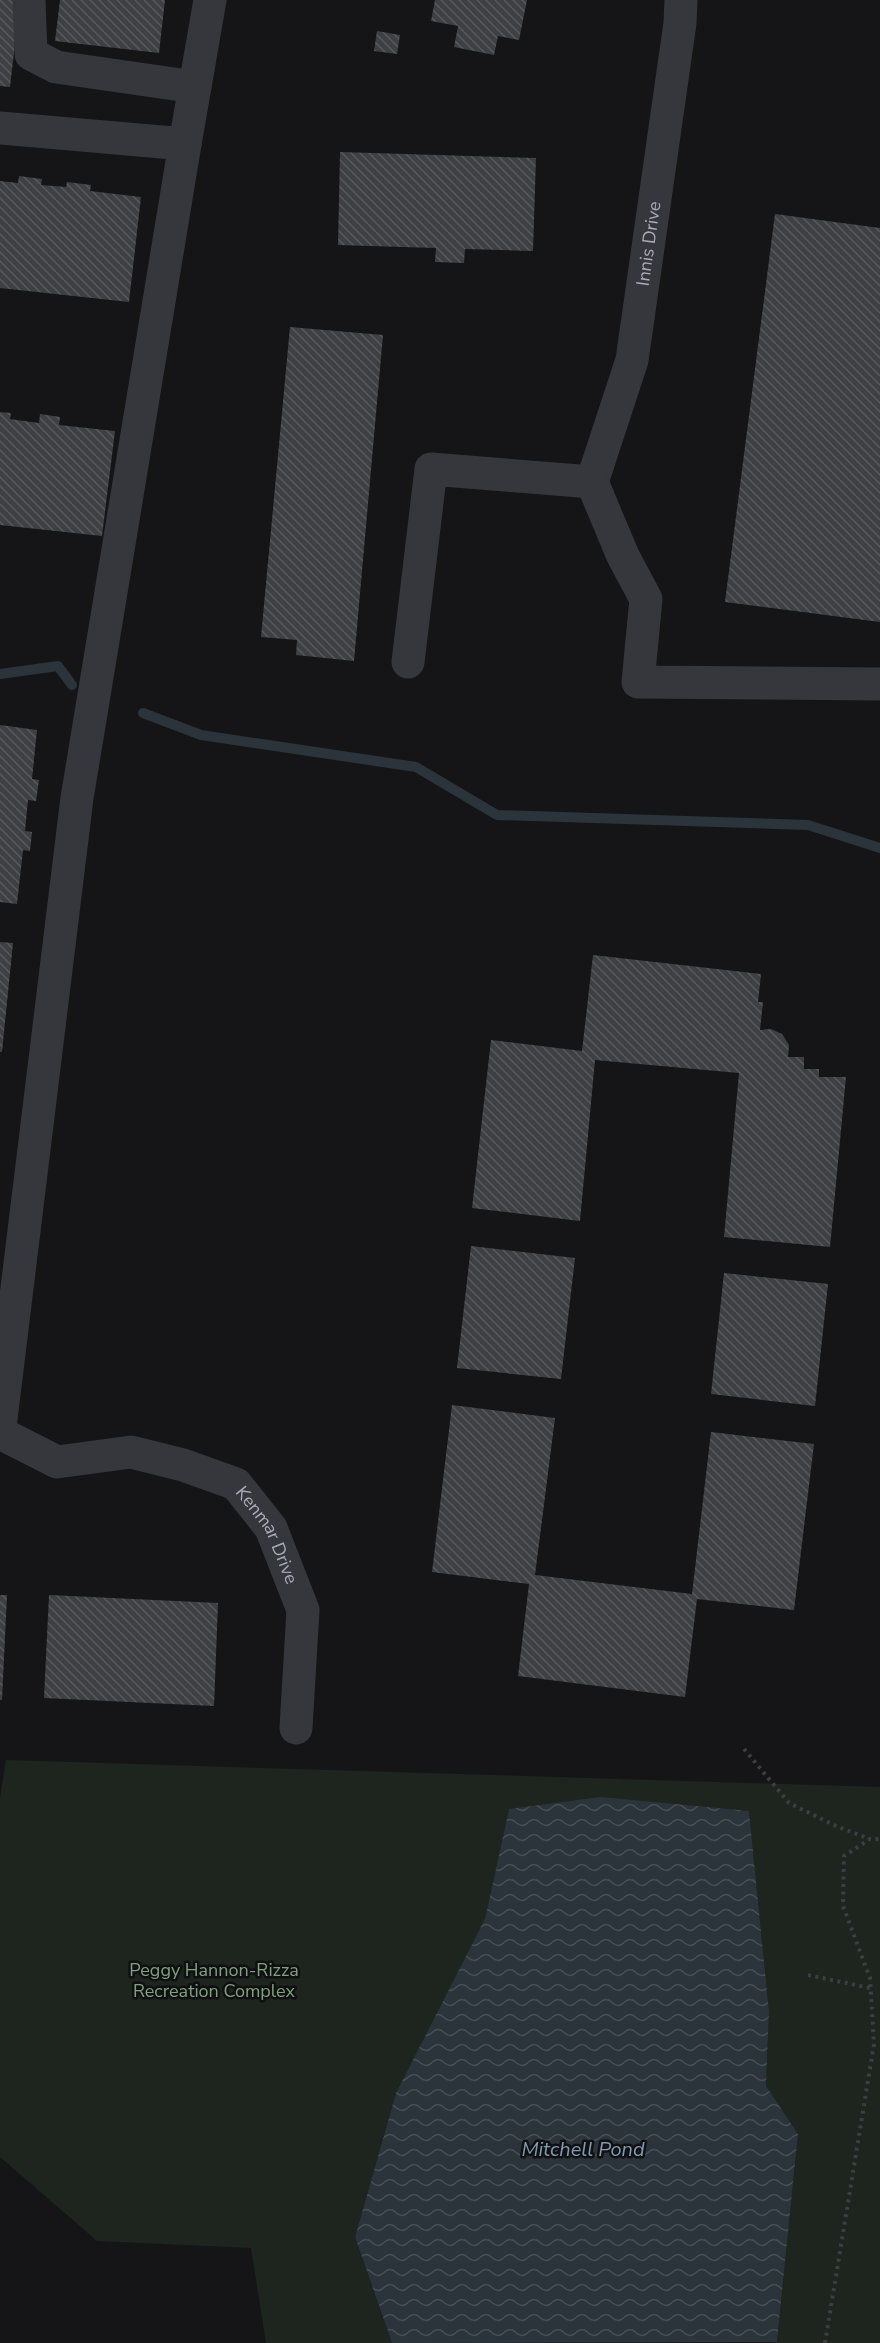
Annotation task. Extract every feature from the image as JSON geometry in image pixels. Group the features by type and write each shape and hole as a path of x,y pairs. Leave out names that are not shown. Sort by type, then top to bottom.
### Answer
{"street":[{"path":"29,0 31,54 56,67 195,87"},
{"path":"0,1427 77,798 210,0"},
{"name":"Innis Drive","path":"592,482 632,360 680,23 681,0"},
{"path":"0,128 185,144"},
{"path":"408,662 431,469 592,482 623,556 646,599 639,682 880,684"},
{"name":"Kenmar Drive","path":"0,1433 57,1462 131,1452 183,1465 236,1484 271,1528 303,1610 296,1728"}],"path":[{"path":"744,1749 789,1803 870,1839 880,1839"},
{"path":"825,2343 874,2044 870,1978 843,1906 844,1856 870,1839"},
{"path":"808,1975 870,1988"}],"green space":[{"name":"Peggy Hannon-Rizza Recreation Complex","path":"6,1760 880,1787 880,2343 767,2343 777,2342 798,2134 766,2087 769,2011 749,1811 509,1809 485,1920 396,2093 355,2237 392,2343 266,2343 251,2248 97,2241 0,2157 0,1798"}],"water":[{"name":"Mitchell Pond","path":"601,1797 749,1811 769,2011 766,2086 798,2134 777,2342 392,2343 355,2237 396,2093 485,1919 509,1809"}],"building":[{"path":"0,0 20,0 10,87 0,86"},
{"path":"60,0 165,0 159,53 55,41"},
{"path":"435,0 527,0 519,40 498,36 494,55 454,47 458,26 431,21"},
{"path":"377,31 400,35 397,54 374,51"},
{"path":"340,152 536,158 533,251 465,249 464,263 435,262 436,248 338,245"},
{"path":"19,176 42,179 41,185 66,187 67,182 91,185 90,191 141,197 129,302 0,288 0,181 18,183"},
{"path":"775,214 880,228 880,622 725,602"},
{"path":"290,327 383,335 354,661 296,655 297,640 261,637"},
{"path":"0,412 11,413 10,419 39,423 40,414 60,417 59,425 115,431 102,536 0,525"},
{"path":"0,725 37,730 32,779 39,780 36,801 28,800 25,831 32,832 30,851 23,850 17,904 0,902"},
{"path":"0,942 13,943 2,1052 0,1052"},
{"path":"593,955 761,974 758,1002 763,1002 760,1030 771,1029 782,1034 789,1045 788,1057 804,1057 804,1069 819,1069 819,1077 846,1077 830,1247 724,1237 739,1073 595,1060 580,1221 472,1208 491,1040 582,1051"},
{"path":"471,1246 575,1258 561,1379 457,1368"},
{"path":"724,1273 828,1284 815,1406 711,1394"},
{"path":"452,1405 555,1418 535,1575 692,1594 711,1432 814,1444 794,1610 697,1599 685,1697 518,1676 529,1584 432,1572"},
{"path":"0,1595 7,1595 2,1700 0,1700"},
{"path":"49,1595 218,1603 214,1706 44,1698"}],"waterway":[{"path":"0,674 58,666 72,685"},
{"path":"143,713 201,735 416,767 497,815 808,825 880,848"}]}
